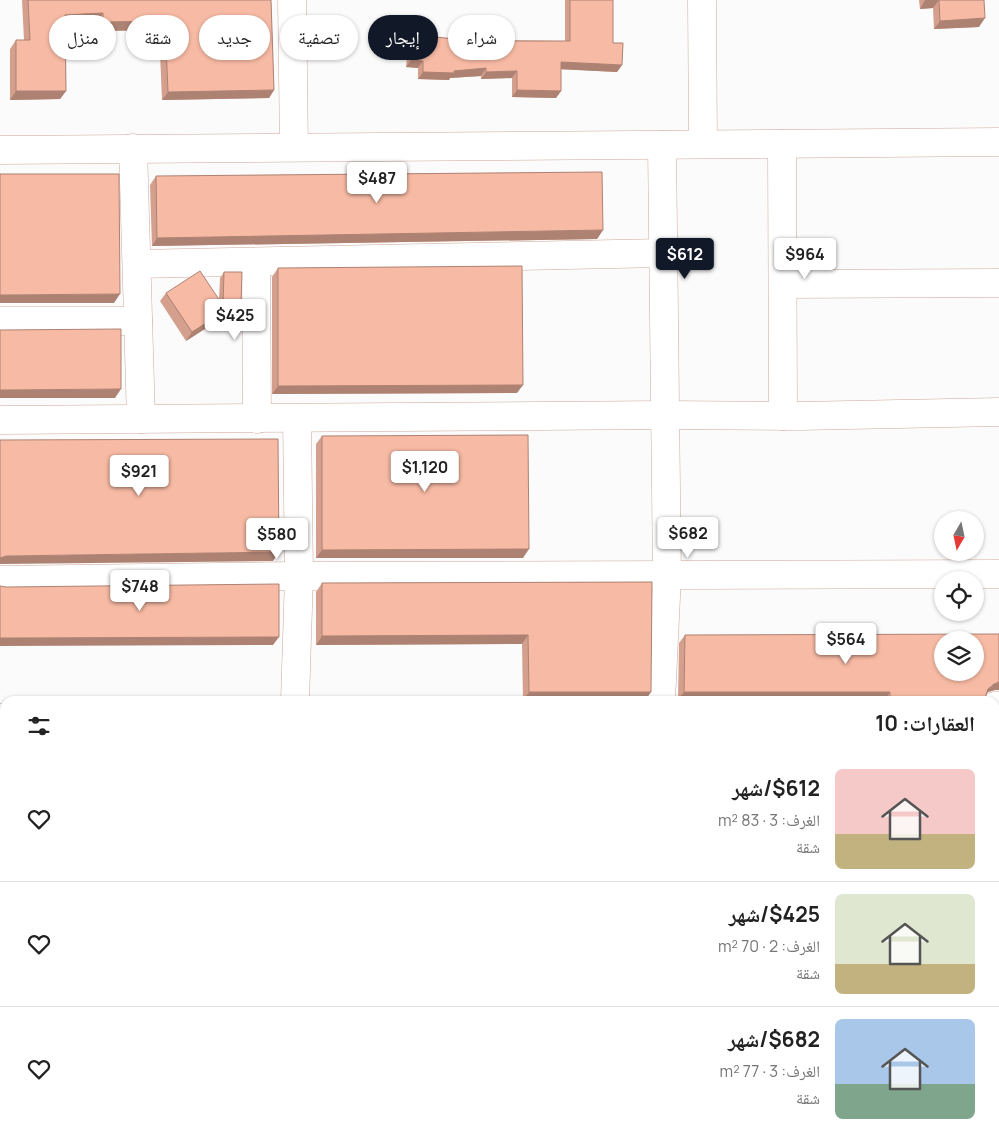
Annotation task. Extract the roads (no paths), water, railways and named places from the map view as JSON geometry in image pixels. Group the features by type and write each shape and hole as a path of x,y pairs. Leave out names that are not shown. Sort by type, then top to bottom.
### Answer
{"street":[{"path":"292,0 294,147"},
{"path":"702,0 703,144"},
{"path":"0,150 999,142"},
{"path":"782,144 783,416"},
{"path":"661,696 667,576 662,145"},
{"path":"133,148 141,419"},
{"path":"137,264 663,253"},
{"path":"256,262 257,419"},
{"path":"784,284 999,282"},
{"path":"0,321 138,320"},
{"path":"0,420 665,415 783,416 999,412"},
{"path":"295,696 299,576 297,418"},
{"path":"0,580 299,576 999,574"}]}
